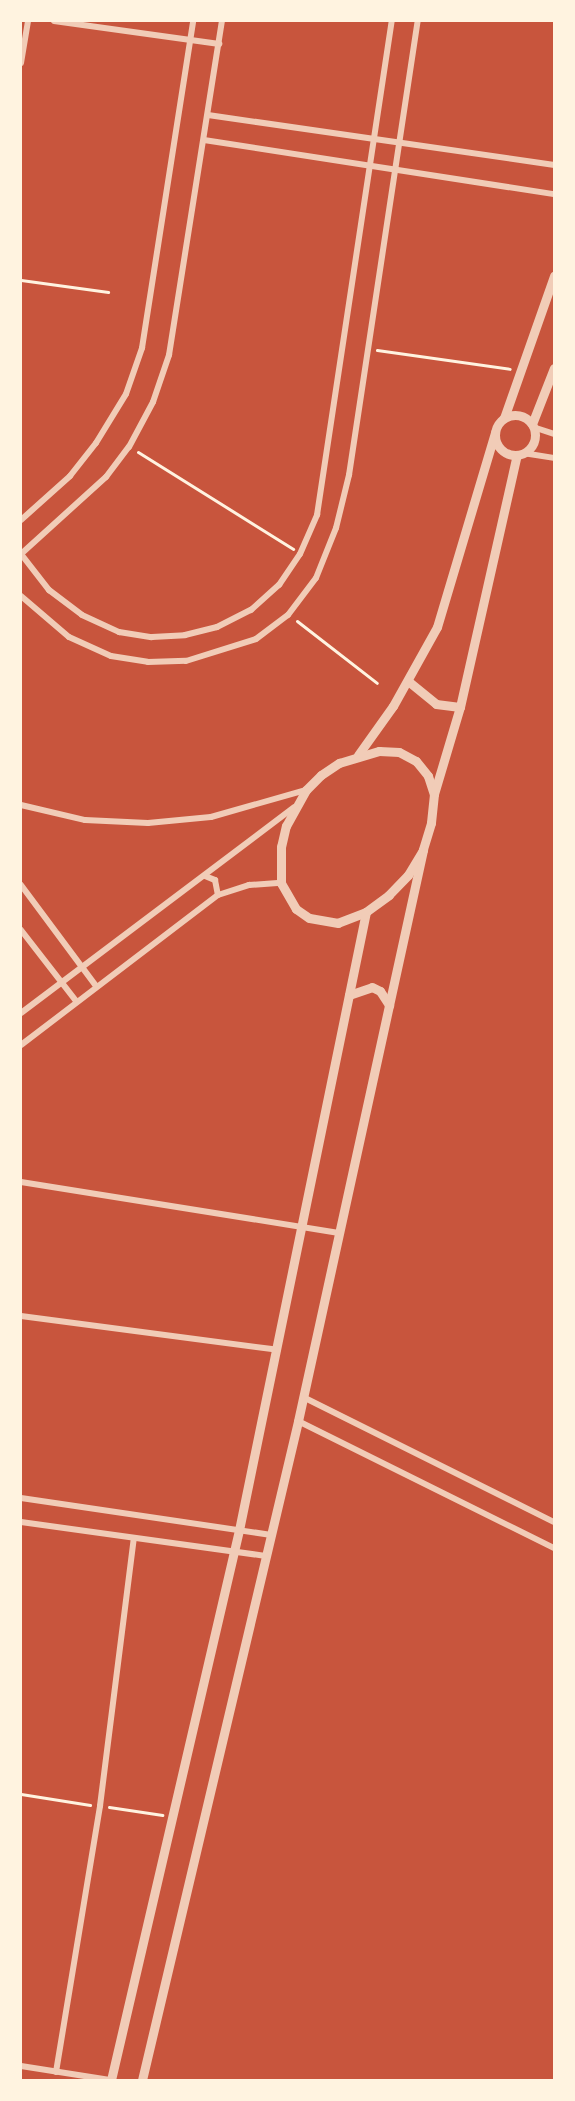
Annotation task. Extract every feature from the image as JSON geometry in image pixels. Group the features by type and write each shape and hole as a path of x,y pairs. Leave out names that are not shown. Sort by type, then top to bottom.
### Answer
{"street":[{"path":"21,63 28,21"},
{"path":"54,21 219,44"},
{"path":"21,520 70,476 96,443 126,394 142,348 152,301 194,21"},
{"path":"221,21 169,355 153,402 129,447 79,504 21,554 49,590 82,615 119,632 152,637 185,635 217,627 251,610 279,585 300,554 317,515 392,21"},
{"path":"21,596 69,637 111,656 148,662 186,661 222,652 256,639 288,615 316,578 336,528 349,475 418,21"},
{"path":"208,115 554,165"},
{"path":"204,140 554,194"},
{"path":"358,756 408,681 444,610 495,432 504,418 524,371 554,276"},
{"path":"142,2080 298,1421 423,850 431,823 434,794 460,707 520,454 534,442 533,426 554,368"},
{"path":"504,418 519,416 533,426 554,434"},
{"path":"495,432 501,449 554,458"},
{"path":"408,681 425,699 460,707"},
{"path":"423,850 408,874 389,896 366,912 338,923 316,920 296,909 281,883 281,847 294,807 306,789 339,763 358,756 399,752 416,761 428,776 434,794"},
{"path":"21,806 85,820 148,824 211,817 306,789"},
{"path":"21,1013 294,807"},
{"path":"205,876 216,880 218,895"},
{"path":"21,1045 218,895 249,885 281,883"},
{"path":"21,885 81,969 96,986"},
{"path":"21,2066 110,2080 239,1530 278,1350 300,1227 366,912"},
{"path":"21,930 76,1001"},
{"path":"349,995 372,987 380,991 389,1005"},
{"path":"21,1182 339,1233"},
{"path":"21,1316 278,1350"},
{"path":"303,1397 554,1522"},
{"path":"298,1421 554,1548"},
{"path":"21,1498 271,1535"},
{"path":"21,1522 266,1556"},
{"path":"56,2072 100,1806 134,1538"}],"path":[{"path":"21,280 108,292"},
{"path":"368,349 524,371"},
{"path":"129,447 300,554"},
{"path":"288,615 377,683"}]}
